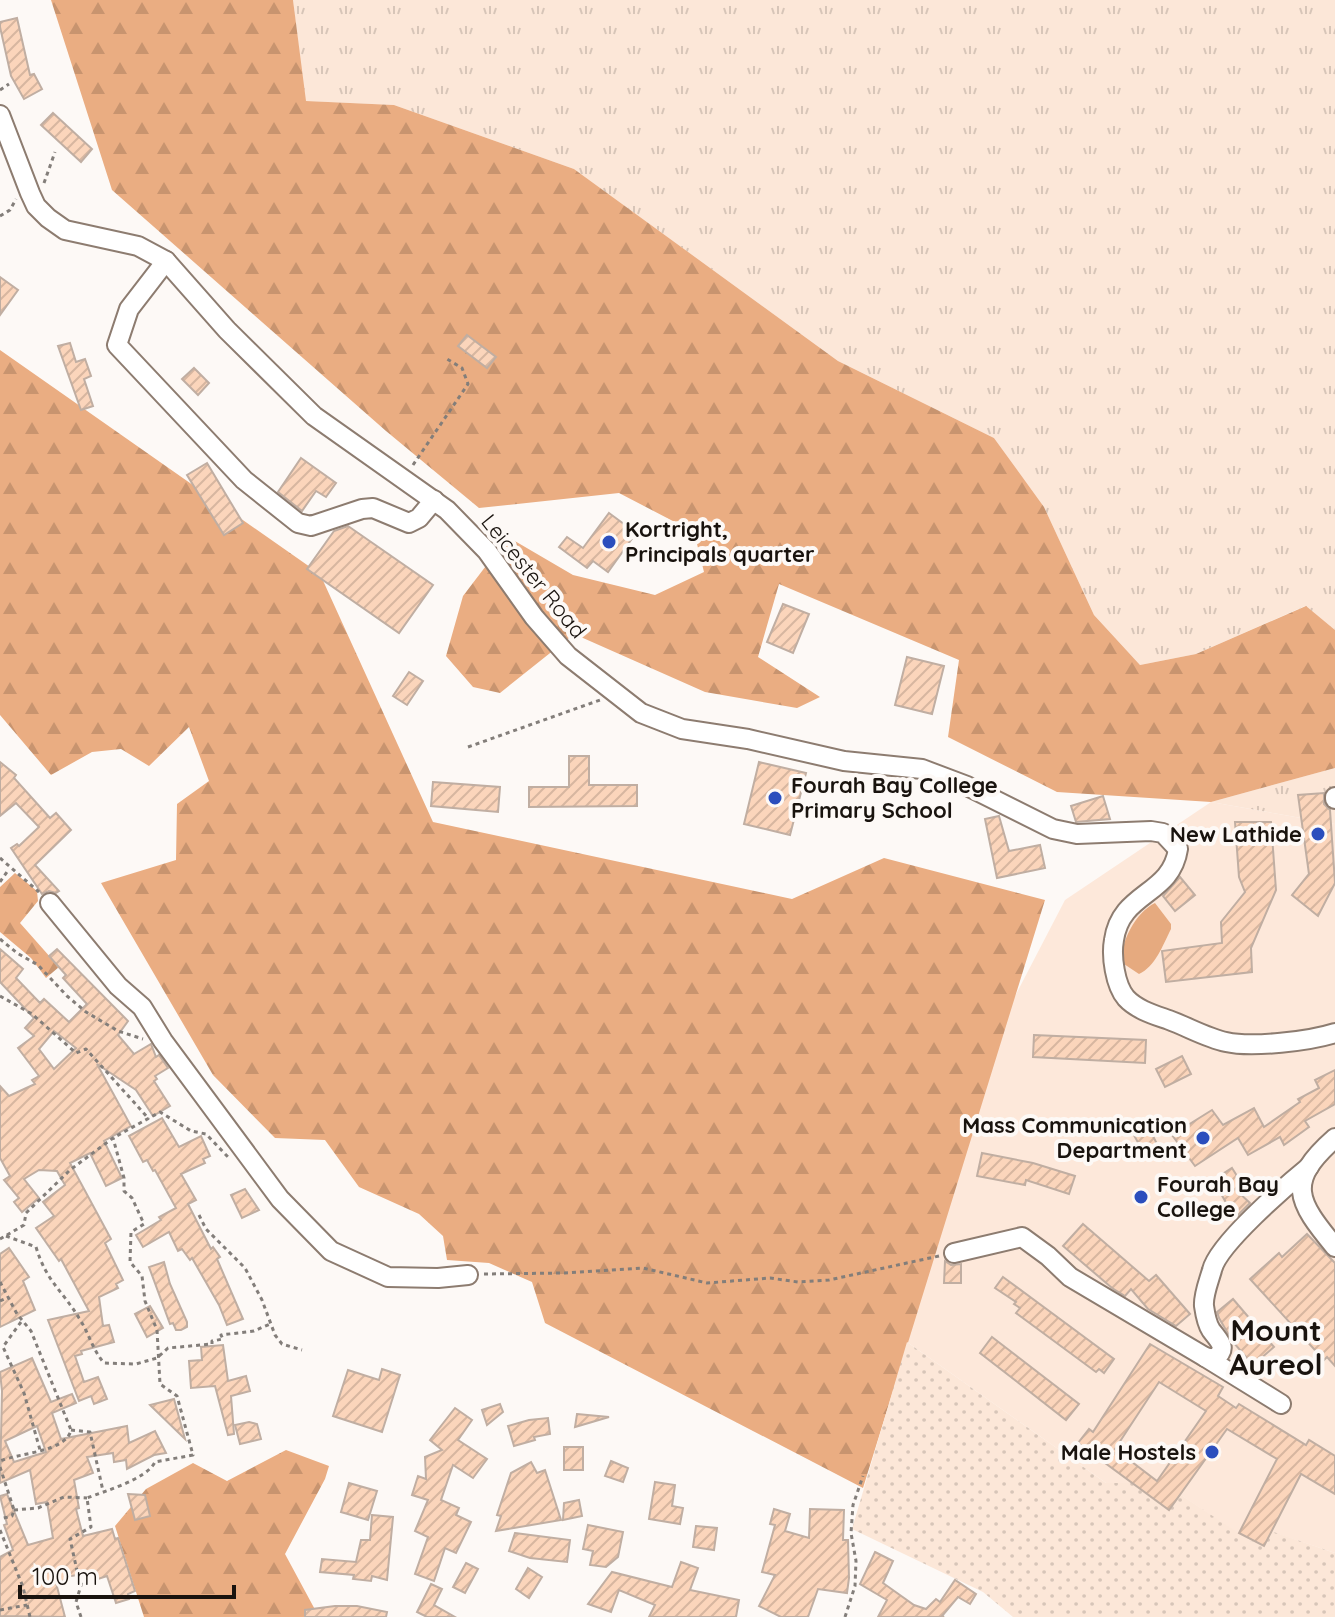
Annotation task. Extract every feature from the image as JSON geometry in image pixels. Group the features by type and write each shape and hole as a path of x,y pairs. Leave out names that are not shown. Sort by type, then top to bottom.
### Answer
{"street":[{"name":"Leicester Road","path":"0,115 36,206 65,230 138,246 166,261 227,330 258,358 298,402 434,500 487,551 534,617 568,656 641,713 682,729 748,739 844,761 922,769 967,786 1053,829 1077,834 1143,830 1163,833 1178,849 1173,871 1162,883 1130,905 1114,939 1117,978 1126,998 1144,1011 1226,1042 1261,1044 1335,1033"},
{"path":"166,261 129,309 117,345 244,480 298,523 311,526 373,508 409,523 419,518 434,500"},
{"path":"50,903 118,986 142,1007 163,1041 280,1199 331,1251 388,1277 468,1275"},
{"path":"1335,1138 1320,1151 1309,1167 1301,1188 1304,1205 1335,1247"},
{"path":"1205,1357 1214,1359 1223,1348 1220,1339 1209,1328 1204,1303 1214,1262 1269,1200 1309,1167"},
{"path":"954,1253 1022,1237 1070,1277 1281,1404"}],"path":[{"path":"0,90 9,84"},
{"path":"36,206 55,152"},
{"path":"0,216 10,210 24,182"},
{"path":"404,478 468,384 462,368 447,359"},
{"path":"468,747 617,693"},
{"path":"0,858 50,903"},
{"path":"0,882 9,869"},
{"path":"0,939 38,965 67,996 101,1021 133,1038 163,1041"},
{"path":"0,996 32,1014 76,1053 86,1049 149,1119"},
{"path":"0,1239 24,1225 26,1213 70,1170 113,1138 160,1112 191,1131 206,1134 233,1161"},
{"path":"14,1510 38,1508 64,1497 87,1498 138,1477 153,1468 155,1462 193,1455 177,1396 160,1384 157,1330 145,1301 142,1276 130,1262 131,1232 144,1224 132,1198 124,1191 124,1178 113,1138"},
{"path":"199,1215 206,1229 245,1268 282,1344 302,1350"},
{"path":"6,1236 36,1247 43,1269 77,1314 94,1352 104,1363 136,1364 157,1358 168,1348 212,1344 212,1341 223,1339 221,1335 254,1331 270,1324"},
{"path":"468,1275 643,1268 707,1283 770,1278 814,1281 954,1253"},
{"path":"0,1282 31,1331 71,1430 70,1436 62,1444 15,1455 0,1464 14,1510 12,1516 0,1519"},
{"path":"0,1301 9,1297"},
{"path":"22,1321 3,1347 24,1393 40,1450"},
{"path":"71,1430 90,1432 103,1491"},
{"path":"845,1617 855,1586 856,1561 851,1533 853,1505 863,1476"},
{"path":"81,1617 76,1602 82,1582 70,1539 91,1527 87,1498"},
{"path":"0,1530 23,1587 30,1617"},
{"path":"0,1610 27,1605"}],"shaded area":[{"name":"Fourah Bay College","path":"1211,802 1335,824 1335,1553 1263,1529 1252,1543 1163,1483 1106,1483 907,1342 986,1052 1065,900"},
{"path":"1155,903 1171,924 1171,929 1154,961 1139,974 1124,964 1123,948 1135,921"}],"green space":[{"path":"51,0 293,0 306,101 394,105 574,169 838,361 994,438 1044,507 1094,615 1140,665 1196,654 1306,606 1335,630 1335,768 1211,802 1057,792 948,737 959,660 779,584 758,657 820,697 797,708 705,692 574,634 500,693 473,687 446,656 463,596 508,537 573,575 655,595 704,572 694,532 619,493 479,508 386,431 112,190"},
{"path":"293,0 1335,0 1335,630 1305,606 1196,654 1140,665 1094,615 1044,507 994,438 838,361 574,169 394,105 305,101"},
{"path":"0,350 320,574 433,822 792,899 884,858 1045,900 863,1488 545,1323 532,1282 489,1263 447,1260 443,1236 419,1214 359,1187 325,1140 275,1138 213,1075 101,883 176,860 177,804 209,781 189,727 149,766 121,749 92,752 51,775 0,715"},
{"path":"1335,768 1335,824 1211,802"},
{"path":"15,873 37,891 38,901 20,923 59,967 46,978 31,958 0,932 0,887"},
{"path":"907,1342 1106,1483 1163,1483 1252,1542 1262,1528 1335,1553 1335,1617 1013,1617 983,1592 852,1529"},
{"path":"286,1450 329,1466 285,1554 319,1617 144,1617 115,1526 146,1489 193,1463 227,1481"}],"building":[{"path":"17,18 30,75 34,74 42,89 24,99 11,76 0,27 0,22"},
{"path":"53,113 92,149 81,162 41,125"},
{"path":"0,277 18,290 0,315"},
{"path":"467,335 496,357 487,368 458,346"},
{"path":"70,343 76,362 85,359 91,376 84,379 93,406 81,410 58,346"},
{"path":"194,368 209,383 198,395 182,379"},
{"path":"301,458 336,483 326,497 316,491 302,511 278,492"},
{"path":"207,463 243,523 224,535 187,475"},
{"name":"Kortright, Principals quarter","path":"609,513 636,533 608,572 593,561 587,568 559,547 567,537 583,548"},
{"path":"348,526 433,585 399,633 307,569 334,531"},
{"path":"783,604 809,614 793,653 767,642"},
{"path":"907,657 944,666 932,714 895,705"},
{"path":"409,672 423,681 407,705 393,696"},
{"path":"569,756 589,756 589,785 637,785 637,806 529,807 529,787 569,787"},
{"path":"0,762 16,775 14,778 50,818 56,813 71,830 35,865 59,891 56,893 49,891 42,894 11,848 17,844 19,846 39,827 16,803 0,816"},
{"name":"Fourah Bay College Primary School","path":"759,762 806,773 790,835 744,824"},
{"path":"433,782 500,787 498,812 431,806"},
{"name":"New Lathide","path":"1324,793 1324,804 1330,810 1335,883 1318,916 1292,895 1309,874 1298,795"},
{"path":"1103,796 1110,819 1076,822 1071,806"},
{"path":"999,816 1009,851 1040,845 1045,868 997,878 985,819"},
{"path":"1235,822 1271,822 1276,890 1251,948 1252,972 1166,982 1162,951 1222,943 1221,922 1245,892 1239,877"},
{"path":"1180,877 1195,895 1175,911 1163,896"},
{"path":"0,949 23,969 16,978 40,1003 44,999 69,1022 87,1004 63,978 66,975 49,956 57,949 128,1021 118,1035 134,1054 151,1044 156,1057 159,1055 168,1068 155,1076 157,1079 154,1081 170,1106 153,1116 136,1090 97,1064 131,1126 104,1141 122,1178 106,1186 90,1153 70,1163 111,1239 105,1243 123,1280 116,1284 118,1288 99,1297 103,1326 109,1325 114,1342 81,1351 82,1354 75,1356 84,1382 98,1377 107,1399 94,1404 91,1396 79,1401 48,1320 89,1311 61,1259 59,1261 36,1228 54,1216 43,1202 65,1185 57,1171 39,1170 24,1179 39,1198 22,1212 14,1202 19,1198 4,1180 10,1176 0,1158 0,1086 9,1096 35,1084 32,1080 39,1076 18,1048 34,1036 25,1028 34,1018 0,982","holes":["54,1031 76,1048 54,1069 39,1049"]},
{"path":"1034,1035 1146,1040 1145,1063 1033,1057"},
{"path":"1182,1056 1191,1074 1165,1087 1156,1069"},
{"path":"1335,1070 1335,1104 1305,1121 1309,1127 1284,1145 1280,1137 1248,1155 1238,1138 1195,1166 1172,1135 1212,1110 1223,1125 1254,1108 1264,1127 1300,1102 1298,1099 1319,1088 1315,1080"},
{"path":"162,1118 179,1147 201,1136 210,1156 203,1159 205,1163 181,1174 196,1200 188,1204 211,1249 213,1247 220,1257 217,1259 243,1319 227,1325 192,1258 190,1260 182,1249 178,1251 169,1232 143,1247 136,1235 176,1208 155,1170 147,1160 143,1162 129,1136"},
{"path":"1146,1122 1159,1148 1145,1155 1131,1130"},
{"path":"982,1153 1033,1163 1075,1176 1069,1194 1026,1180 1025,1185 977,1176"},
{"path":"1232,1168 1244,1187 1237,1191 1250,1203 1235,1218 1213,1180"},
{"path":"245,1189 259,1210 242,1218 231,1195"},
{"name":"Fourah Bay College","path":"1083,1224 1149,1281 1156,1275 1190,1314 1176,1326 1148,1309 1131,1289 1125,1296 1112,1288 1063,1246"},
{"path":"1307,1234 1335,1263 1335,1366 1327,1357 1324,1360 1250,1279 1279,1253 1282,1257"},
{"path":"9,1248 29,1277 23,1281 35,1310 0,1327 0,1254"},
{"path":"945,1261 951,1265 961,1264 961,1283 944,1283"},
{"path":"164,1262 187,1322 187,1327 181,1330 170,1324 149,1267"},
{"path":"1003,1277 1114,1359 1104,1373 1099,1369 1096,1372 1016,1313 1020,1308 1014,1304 1016,1302 995,1288"},
{"path":"1233,1299 1274,1347 1253,1365 1233,1342 1217,1312"},
{"path":"150,1306 163,1328 147,1337 135,1314"},
{"path":"992,1337 1079,1404 1066,1420 980,1353"},
{"path":"1150,1344 1223,1387 1218,1396 1236,1408 1239,1404 1306,1445 1309,1440 1335,1456 1335,1494 1301,1474 1264,1546 1239,1533 1277,1459 1227,1429 1169,1510 1078,1443 1089,1429 1093,1432","holes":["1159,1382 1206,1411 1157,1481 1115,1449"]},
{"path":"223,1345 228,1381 246,1376 250,1391 231,1396 234,1434 228,1435 215,1386 191,1388 189,1361 202,1360 201,1347"},
{"path":"32,1358 51,1402 72,1394 76,1403 52,1413 61,1439 127,1426 129,1443 155,1431 166,1453 154,1455 127,1469 126,1460 114,1462 113,1453 87,1457 93,1473 74,1480 79,1508 76,1509 83,1536 112,1529 115,1539 118,1538 135,1591 128,1594 129,1599 116,1603 107,1576 98,1579 96,1572 65,1577 66,1580 56,1583 65,1617 0,1616 0,1557 13,1550 4,1525 7,1524 0,1496 7,1494 28,1545 53,1538 47,1502 36,1504 30,1470 0,1483 0,1372","holes":["37,1426 46,1452 14,1462 5,1441"]},
{"path":"382,1369 400,1375 382,1432 333,1416 348,1370 379,1380"},
{"path":"174,1399 185,1439 150,1405"},
{"path":"500,1404 503,1412 487,1425 482,1410"},
{"path":"455,1408 472,1420 458,1440 487,1459 473,1478 453,1465 441,1500 459,1508 456,1515 471,1522 456,1553 445,1548 434,1581 415,1574 428,1537 415,1531 428,1500 412,1495 418,1476 426,1479 425,1457 442,1450 430,1440"},
{"path":"577,1414 609,1417 575,1427"},
{"path":"548,1418 550,1434 514,1446 508,1426"},
{"path":"257,1424 261,1439 240,1444 235,1425"},
{"path":"564,1447 583,1447 583,1470 564,1470"},
{"path":"611,1461 628,1468 623,1482 605,1476"},
{"path":"531,1462 537,1473 545,1470 561,1520 496,1531 501,1516 497,1515 511,1473"},
{"path":"655,1482 675,1485 672,1506 683,1508 680,1524 649,1519"},
{"path":"349,1483 377,1491 368,1520 341,1512"},
{"path":"128,1494 145,1495 150,1516 135,1520"},
{"path":"579,1500 582,1516 563,1520 564,1503"},
{"path":"774,1509 790,1514 785,1531 809,1538 810,1509 844,1510 843,1540 848,1540 847,1593 818,1589 808,1617 781,1617 759,1606 775,1575 762,1572 775,1525 770,1524"},
{"path":"372,1515 393,1517 387,1580 372,1576 371,1581 353,1579 354,1575 320,1572 322,1559 356,1562 361,1540 370,1540"},
{"path":"588,1525 623,1532 618,1557 606,1567 590,1565 593,1551 583,1549"},
{"path":"696,1526 717,1528 714,1550 693,1547"},
{"path":"515,1533 570,1540 567,1562 530,1558 509,1551"},
{"path":"875,1552 893,1561 883,1583 914,1605 926,1609 936,1599 940,1602 955,1580 976,1594 970,1604 958,1597 944,1617 878,1617 887,1600 860,1584"},
{"path":"681,1562 698,1568 690,1590 739,1600 736,1617 649,1617 655,1605 619,1590 611,1612 588,1604 612,1572 672,1587"},
{"path":"466,1563 478,1569 465,1593 453,1587"},
{"path":"528,1568 542,1577 529,1598 516,1589"},
{"path":"431,1584 442,1589 434,1605 455,1617 427,1617 417,1612"},
{"path":"357,1606 387,1612 386,1617 305,1617 305,1610"}],"place":[{"name":"Kortright, Principals quarter","path":"609,542"},
{"name":"Fourah Bay College Primary School","path":"775,798"},
{"name":"New Lathide","path":"1318,834"},
{"name":"Mass Communication Department","path":"1203,1138"},
{"name":"Fourah Bay College","path":"1141,1197"},
{"name":"Male Hostels","path":"1212,1452"}],"district":[{"name":"Mount Aureol","path":"1276,1348"}]}
